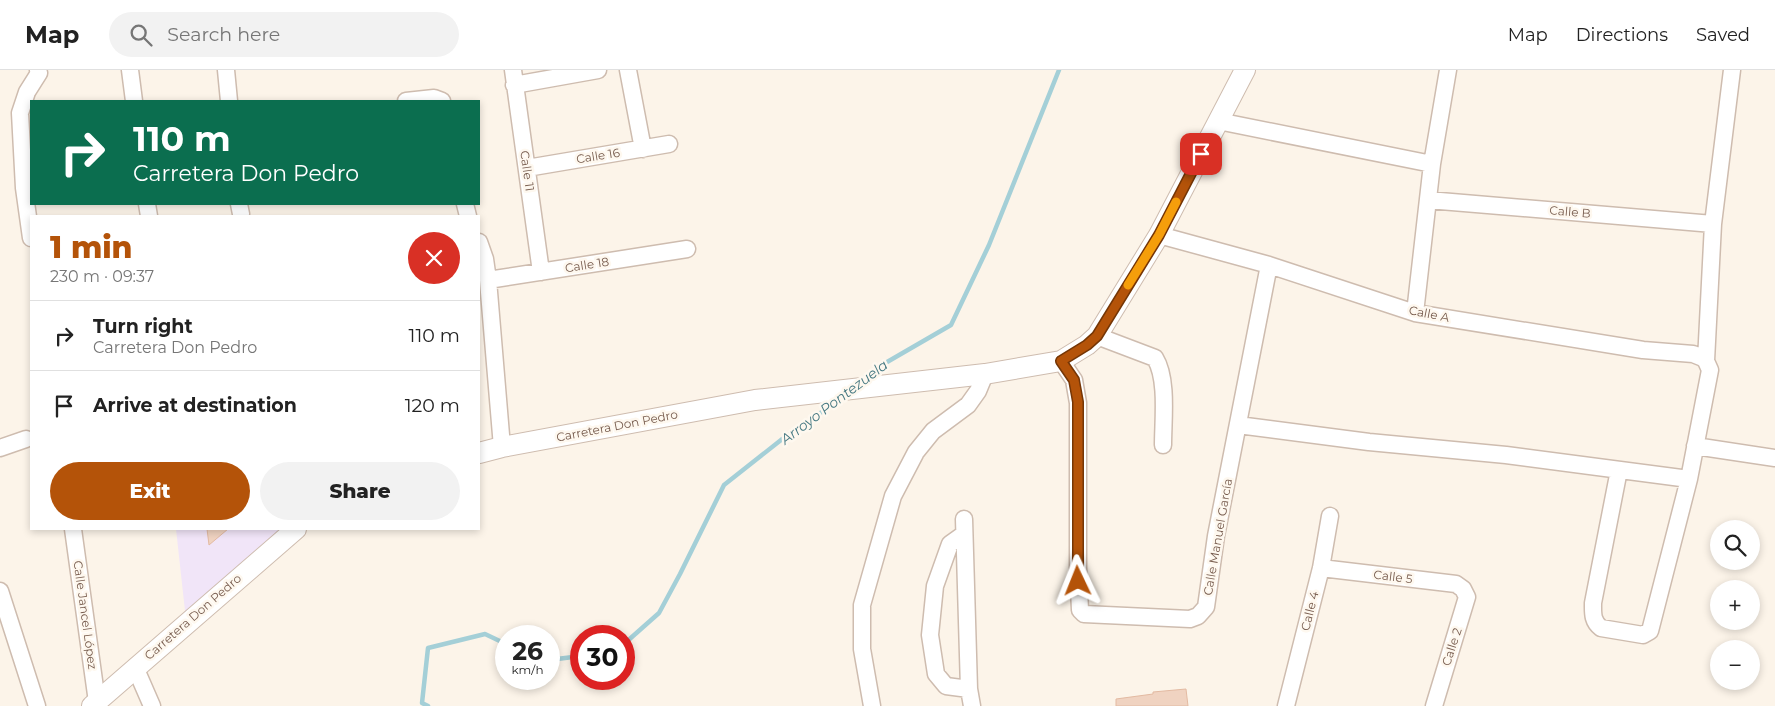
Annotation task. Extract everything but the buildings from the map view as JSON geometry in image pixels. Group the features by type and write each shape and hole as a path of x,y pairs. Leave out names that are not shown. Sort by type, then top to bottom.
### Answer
{"street":[{"path":"30,231 24,188 20,113 27,92 39,73 38,70"},
{"path":"130,70 134,100"},
{"path":"226,70 229,100"},
{"path":"513,78 598,70"},
{"path":"628,70 643,149"},
{"path":"872,706 862,649 862,605 893,496 916,452 933,431 968,405 978,391 985,374 1061,361 1087,345 1097,336 1159,235 1245,70"},
{"path":"1415,312 1432,164 1448,70"},
{"path":"1619,470 1593,602 1593,617 1601,628 1643,634 1650,631 1689,479 1710,370 1706,361 1713,224 1732,70"},
{"name":"Calle 11","path":"513,78 541,272"},
{"path":"415,100 434,98 439,100"},
{"path":"1218,121 1432,164"},
{"name":"Calle 16","path":"527,168 669,144"},
{"name":"Calle B","path":"1428,200 1713,224"},
{"name":"Calle A","path":"1159,235 1269,265 1415,312 1643,350 1693,354 1704,358 1706,361"},
{"path":"480,245 488,280 502,447"},
{"name":"Calle 18","path":"488,280 687,250"},
{"name":"Calle Manuel García","path":"1061,361 1074,380 1078,402 1078,567 1080,610 1084,614 1190,619 1198,616 1204,612 1206,607 1216,536 1269,265"},
{"path":"1097,336 1155,358 1160,366 1163,393 1162,445"},
{"name":"Carretera Don Pedro","path":"480,453 755,400 985,374"},
{"path":"1238,424 1369,442 1506,455 1689,479"},
{"path":"0,448 26,440"},
{"path":"1695,446 1775,458"},
{"name":"Calle 4","path":"1286,706 1321,568 1330,516"},
{"path":"969,689 946,686 936,674 930,635 935,586 950,544 964,526 969,689 972,706"},
{"name":"Calle Jancel López","path":"73,530 95,704"},
{"name":"Carretera Don Pedro","path":"95,704 295,530"},
{"name":"Calle 5","path":"1321,568 1456,584 1463,589"},
{"name":"Calle 2","path":"1434,706 1467,597 1463,589"},
{"path":"0,591 37,706"},
{"path":"136,668 152,706"}],"shaded area":[{"path":"176,530 290,530 186,620"}],"waterway":[{"name":"Arroyo Pontezuela","path":"861,381 875,369 951,325 989,245 1059,70"},
{"name":"Arroyo Pontezuela","path":"635,634 659,613 724,485 839,398"},
{"name":"Arroyo Pontezuela","path":"428,706 422,703 428,648 485,634 495,639"},
{"name":"Arroyo Pontezuela","path":"560,659 570,657"}],"slow traffic":[{"path":"1128,285 1159,235 1176,202"}],"route":[{"path":"1078,581 1078,402 1074,380 1061,361 1087,345 1097,336 1159,235 1201,154"}]}
